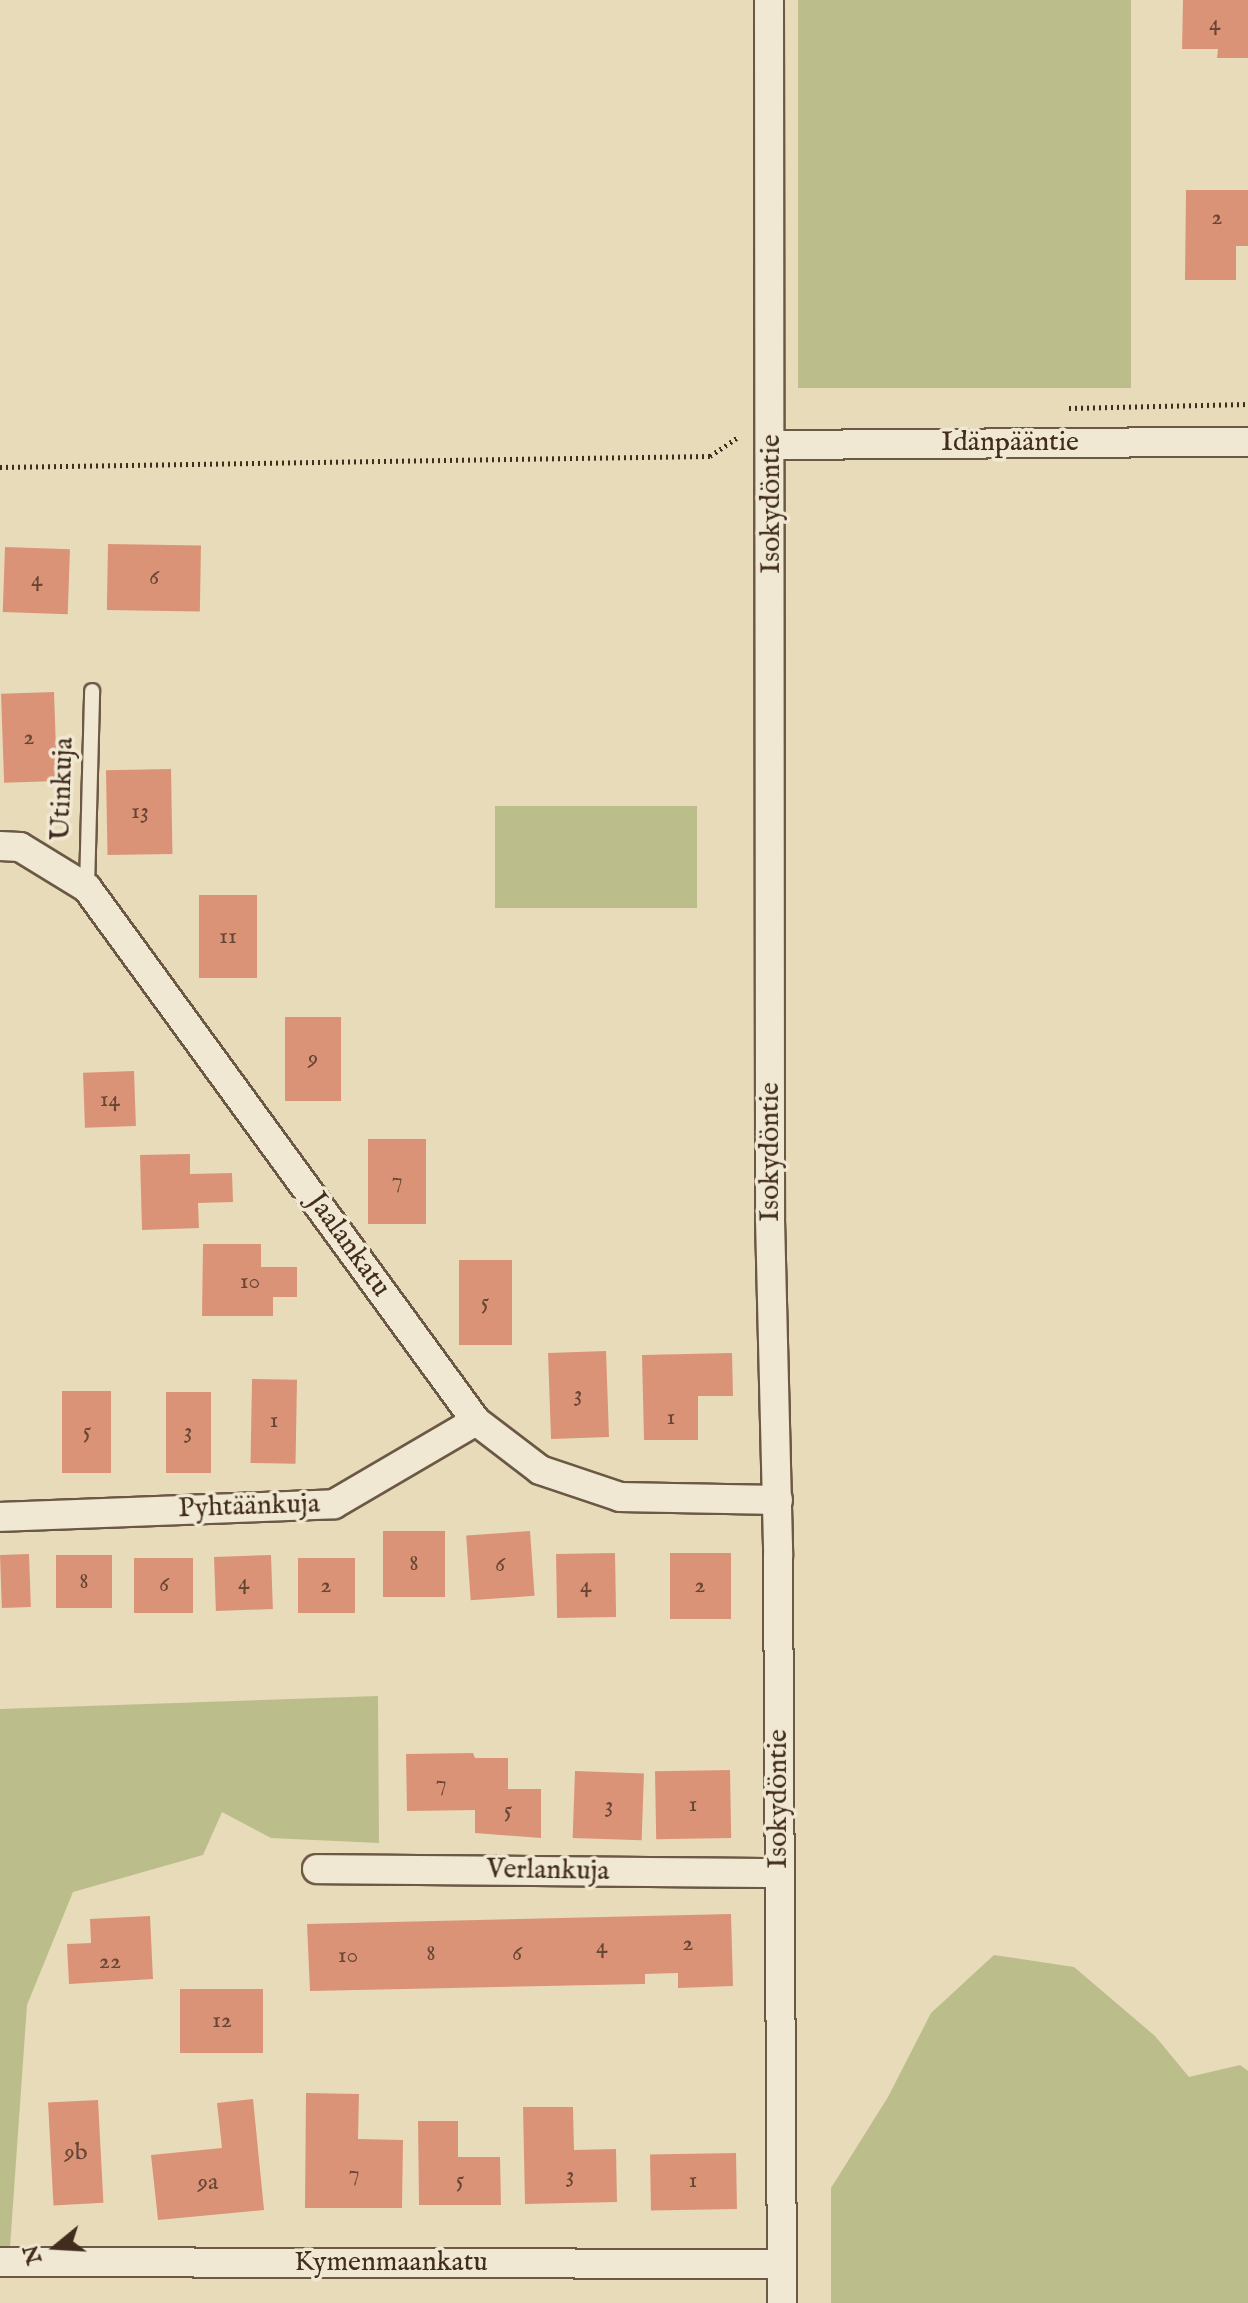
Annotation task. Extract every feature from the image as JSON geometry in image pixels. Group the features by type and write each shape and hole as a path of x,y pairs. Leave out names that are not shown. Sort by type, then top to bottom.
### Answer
{"street":[{"name":"Isokydöntie","path":"769,0 772,414 770,1219 778,1500 782,2303"},
{"name":"Idänpääntie","path":"772,445 1248,442"},
{"name":"Jaalankatu","path":"0,846 20,847 87,888 476,1421 540,1470 620,1497 778,1500"},
{"name":"Pyhtäänkuja","path":"0,1517 334,1504 476,1421"},
{"name":"Verlankuja","path":"317,1869 779,1873"},
{"name":"Kymenmaankatu","path":"0,2262 782,2264"}],"lane":[{"name":"Utinkuja","path":"87,888 92,691"}],"path":[{"path":"0,467 710,456 772,414"}],"green space":[{"path":"798,0 1131,0 1131,388 798,388"},
{"path":"495,806 697,806 697,908 495,908"},
{"path":"378,1696 379,1843 271,1838 222,1812 203,1855 73,1892 27,2005 10,2247 0,2247 0,1709"},
{"path":"994,1955 1074,1967 1155,2036 1189,2077 1240,2065 1248,2071 1248,2303 831,2303 831,2188 888,2097 931,2013"}],"building":[{"path":"1183,0 1248,0 1248,58 1217,58 1218,49 1182,49"},
{"path":"1186,190 1248,190 1248,246 1236,246 1236,280 1185,280"},
{"path":"108,544 201,546 200,612 107,610"},
{"path":"5,547 70,549 68,614 3,612"},
{"path":"54,692 57,781 4,783 1,694"},
{"path":"171,769 172,854 107,855 106,770"},
{"path":"199,895 257,895 257,978 199,978"},
{"path":"285,1017 341,1017 341,1101 285,1101"},
{"path":"134,1071 136,1126 85,1128 83,1073"},
{"path":"368,1139 426,1139 426,1224 368,1224"},
{"path":"190,1154 190,1174 232,1173 233,1202 198,1203 199,1228 142,1230 140,1155"},
{"path":"203,1244 261,1244 261,1267 297,1267 297,1297 273,1297 273,1316 202,1316"},
{"path":"459,1260 512,1260 512,1345 459,1345"},
{"path":"606,1351 609,1437 551,1439 548,1353"},
{"path":"732,1353 733,1396 698,1396 698,1440 644,1440 642,1355"},
{"path":"252,1379 297,1380 296,1464 251,1463"},
{"path":"62,1391 111,1391 111,1473 62,1473"},
{"path":"166,1392 211,1392 211,1473 166,1473"},
{"path":"383,1531 445,1531 445,1597 383,1597"},
{"path":"530,1531 535,1596 471,1600 466,1535"},
{"path":"615,1553 616,1617 557,1618 556,1554"},
{"path":"670,1553 731,1553 731,1619 670,1619"},
{"path":"29,1554 31,1607 2,1608 0,1555"},
{"path":"56,1555 112,1555 112,1608 56,1608"},
{"path":"271,1555 273,1609 216,1611 214,1557"},
{"path":"134,1558 193,1558 193,1613 134,1613"},
{"path":"298,1558 355,1558 355,1613 298,1613"},
{"path":"473,1753 475,1758 508,1758 508,1789 541,1789 541,1838 475,1833 475,1810 407,1811 406,1754"},
{"path":"730,1770 731,1838 656,1839 655,1771"},
{"path":"575,1771 644,1773 642,1840 573,1838"},
{"path":"731,1914 733,1986 678,1988 678,1973 645,1974 645,1984 310,1991 307,1924"},
{"path":"150,1916 153,1979 69,1984 67,1944 91,1943 90,1919"},
{"path":"180,1989 263,1989 263,2053 180,2053"},
{"path":"306,2093 359,2094 358,2139 403,2140 402,2208 305,2208"},
{"path":"253,2099 264,2210 158,2220 151,2155 222,2148 217,2103"},
{"path":"98,2100 103,2203 53,2205 48,2103"},
{"path":"523,2107 573,2107 574,2150 616,2149 617,2202 525,2204"},
{"path":"418,2121 458,2121 458,2157 500,2157 501,2205 419,2205"},
{"path":"736,2153 737,2209 651,2210 650,2155"}]}
